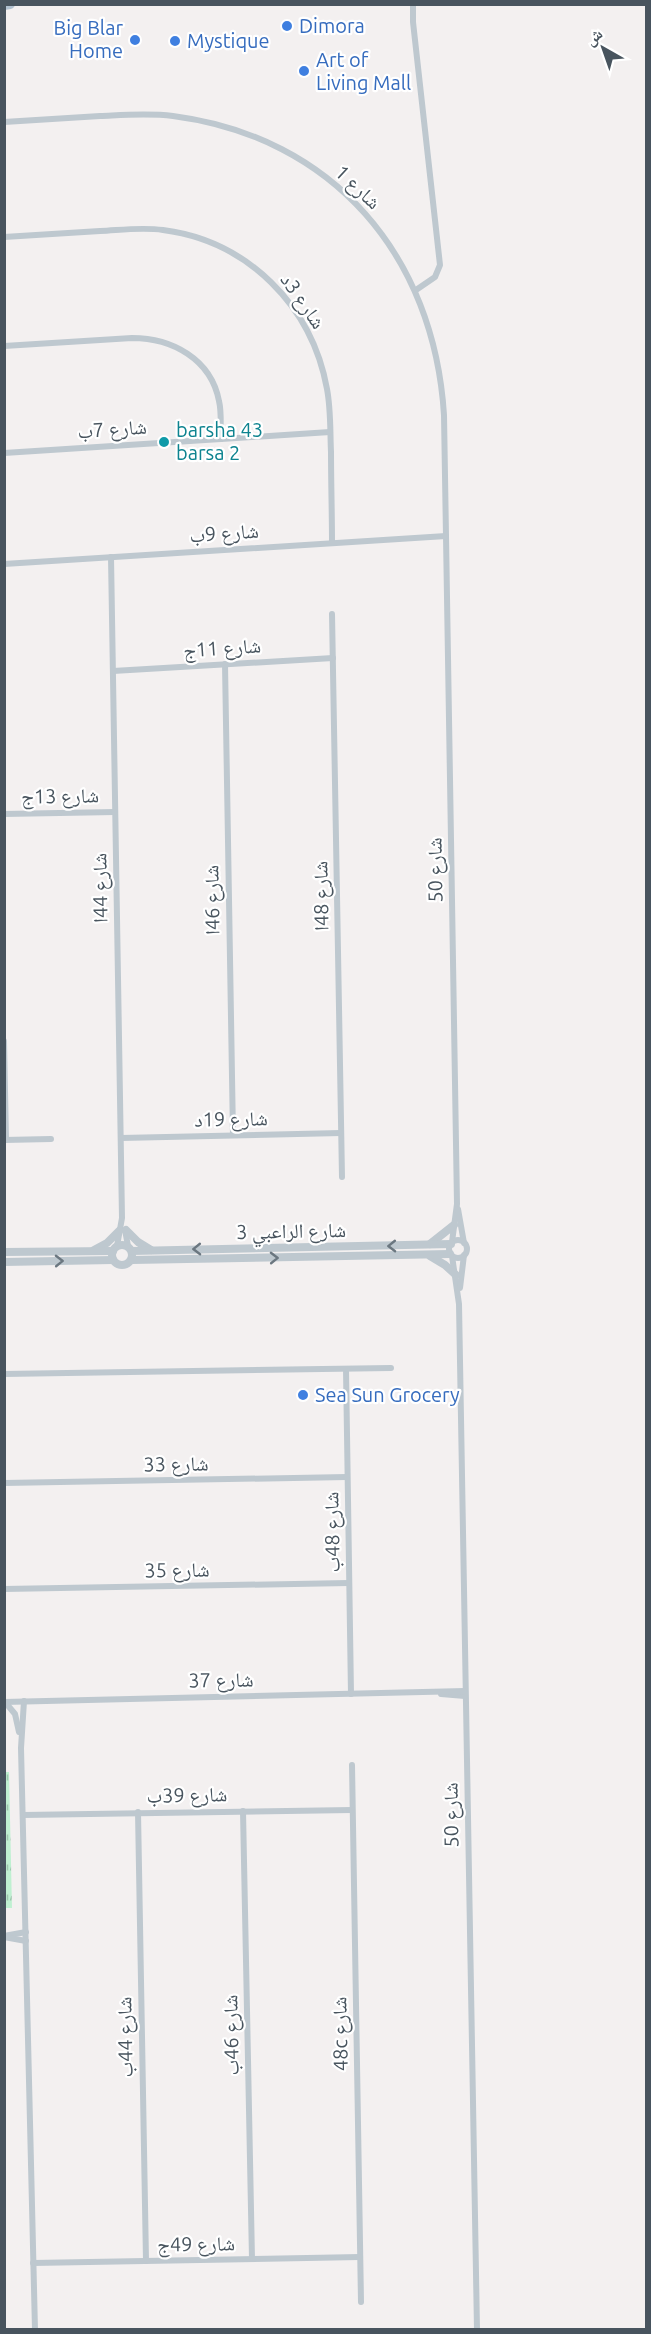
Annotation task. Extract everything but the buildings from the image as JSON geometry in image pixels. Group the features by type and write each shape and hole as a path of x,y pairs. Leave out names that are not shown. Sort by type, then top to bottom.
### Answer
{"main road":[{"path":"4,5 9,4"}],"street":[{"path":"408,4 413,22"},
{"path":"413,4 413,22 440,265 435,278 416,290"},
{"name":"شارع 1","path":"4,122 159,115 207,122 254,137 283,150 310,166 349,197 392,248 416,290 432,336 442,382 446,536"},
{"name":"شارع 3د","path":"4,237 151,229 196,237 238,256 274,284 308,331 325,379 330,432 332,543"},
{"path":"4,346 132,338 172,345 196,360 211,380 220,404 221,439"},
{"name":"شارع 7ب","path":"4,453 330,432"},
{"name":"شارع 9ب","path":"4,564 446,536"},
{"name":"شارع 50","path":"446,536 457,1204 464,1244"},
{"name":"شارع 44ا","path":"111,557 122,1218 122,1231 115,1248"},
{"name":"شارع 48ا","path":"332,614 342,1177"},
{"name":"شارع 11ج","path":"113,671 333,658"},
{"name":"شارع 46ا","path":"225,664 233,1135"},
{"name":"شارع 13ج","path":"4,814 115,812"},
{"path":"4,1041 5,1140 51,1139"},
{"name":"شارع 19د","path":"121,1138 341,1133"},
{"name":"شارع 50","path":"451,1243 457,1204"},
{"path":"454,1225 426,1250 456,1275"},
{"path":"91,1251 122,1231 153,1250"},
{"name":"شارع 44ا","path":"122,1231 131,1252"},
{"path":"458,1240 464,1244 466,1250 464,1255 459,1258 451,1255 451,1243 458,1240"},
{"name":"شارع الراعبي 3","path":"131,1252 426,1250 451,1243"},
{"path":"113,1260 115,1248"},
{"path":"4,1252 91,1251 115,1248 131,1252 123,1265 113,1260 4,1262"},
{"name":"شارع الراعبي 3","path":"131,1252 153,1250 426,1250 451,1255"},
{"name":"شارع 50","path":"451,1255 459,1304 476,2328"},
{"name":"شارع 50","path":"459,1304 464,1255"},
{"path":"4,1374 391,1368"},
{"name":"شارع 48ب","path":"346,1369 351,1694"},
{"name":"شارع 33","path":"4,1483 347,1477"},
{"name":"شارع 35","path":"4,1590 349,1583"},
{"name":"شارع 37","path":"5,1702 465,1693"},
{"path":"24,1701 21,1742 35,2330"},
{"path":"5,1702 16,1718 21,1742"},
{"name":"48c شارع","path":"352,1766 361,2302"},
{"name":"شارع 39ب","path":"23,1815 352,1810"},
{"name":"شارع 46ب","path":"243,1811 252,2259"},
{"name":"شارع 44ب","path":"138,1812 146,2261"},
{"path":"4,1936 26,1932"},
{"path":"4,1936 26,1941"},
{"name":"شارع 49ج","path":"33,2263 360,2257"}],"green space":[{"path":"5,1772 9,1772 12,1908 5,1908"}],"place":[{"name":"Dimora","path":"287,26"},
{"name":"Big Blar Home","path":"135,40"},
{"name":"Mystique","path":"175,41"},
{"name":"Art of Living Mall","path":"304,71"},
{"name":"barsha 43 barsa 2","path":"164,442"},
{"name":"Sea Sun Grocery","path":"303,1395"}]}
